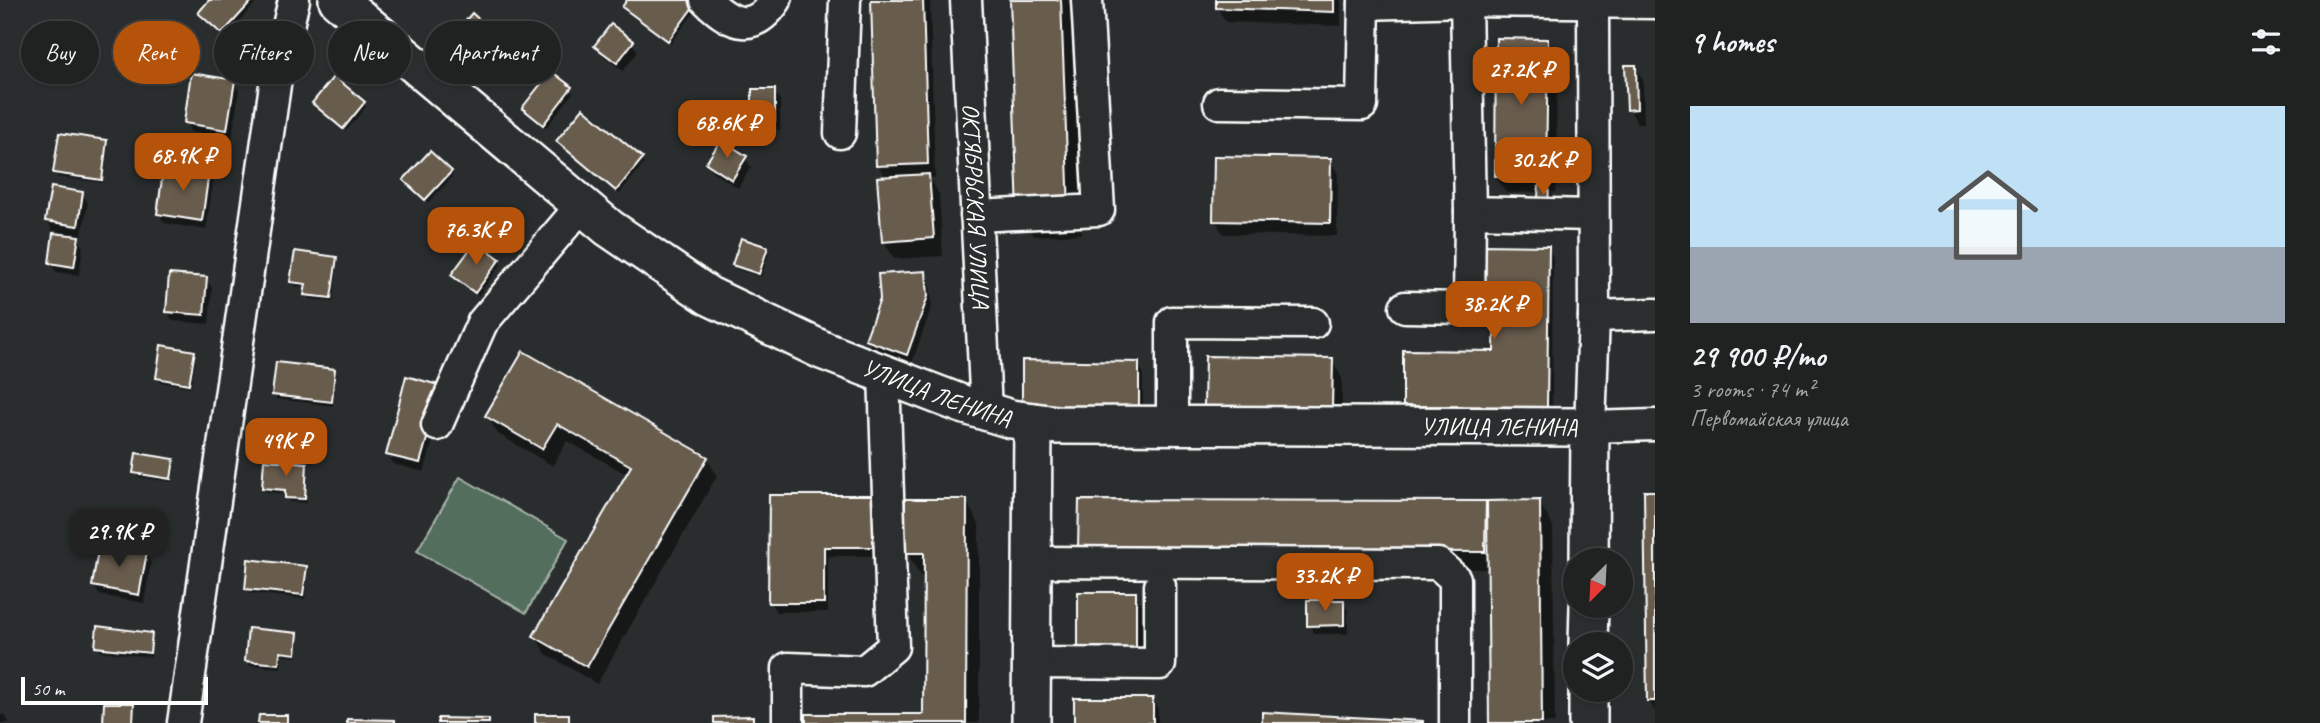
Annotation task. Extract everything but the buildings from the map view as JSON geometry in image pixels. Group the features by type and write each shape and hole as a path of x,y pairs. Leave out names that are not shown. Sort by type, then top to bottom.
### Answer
{"main road":[{"name":"УЛИЦА ЛЕНИНА","path":"338,0 609,228 709,296 824,351 986,411 1033,422 1171,427 1590,426"},
{"path":"1031,723 1033,422"},
{"path":"1589,548 1590,426"},
{"path":"1588,702 1588,723"}],"street":[{"path":"183,723 276,78 295,0"},
{"path":"706,0 725,16 741,24 751,23 768,13 776,0"},
{"path":"840,133 845,0"},
{"name":"ОКТЯБРЬСКАЯ УЛИЦА","path":"966,0 986,411"},
{"path":"976,216 1099,210 1087,0"},
{"path":"1405,307 1469,308 1466,1"},
{"path":"1590,426 1594,316 1593,1"},
{"path":"1219,103 1362,104 1364,2 1655,3"},
{"path":"437,425 482,323 582,205"},
{"path":"1470,212 1592,215"},
{"path":"1594,316 1655,314"},
{"path":"1171,427 1172,322 1313,323"},
{"path":"788,723 788,668 864,671 893,647 884,373"},
{"name":"УЛИЦА ЛЕНИНА","path":"1590,426 1655,425"},
{"path":"1032,562 1438,565 1455,579 1455,723"},
{"path":"1032,663 1160,664 1160,586"}],"green space":[{"path":"460,477 568,539 526,613 417,551"}]}
